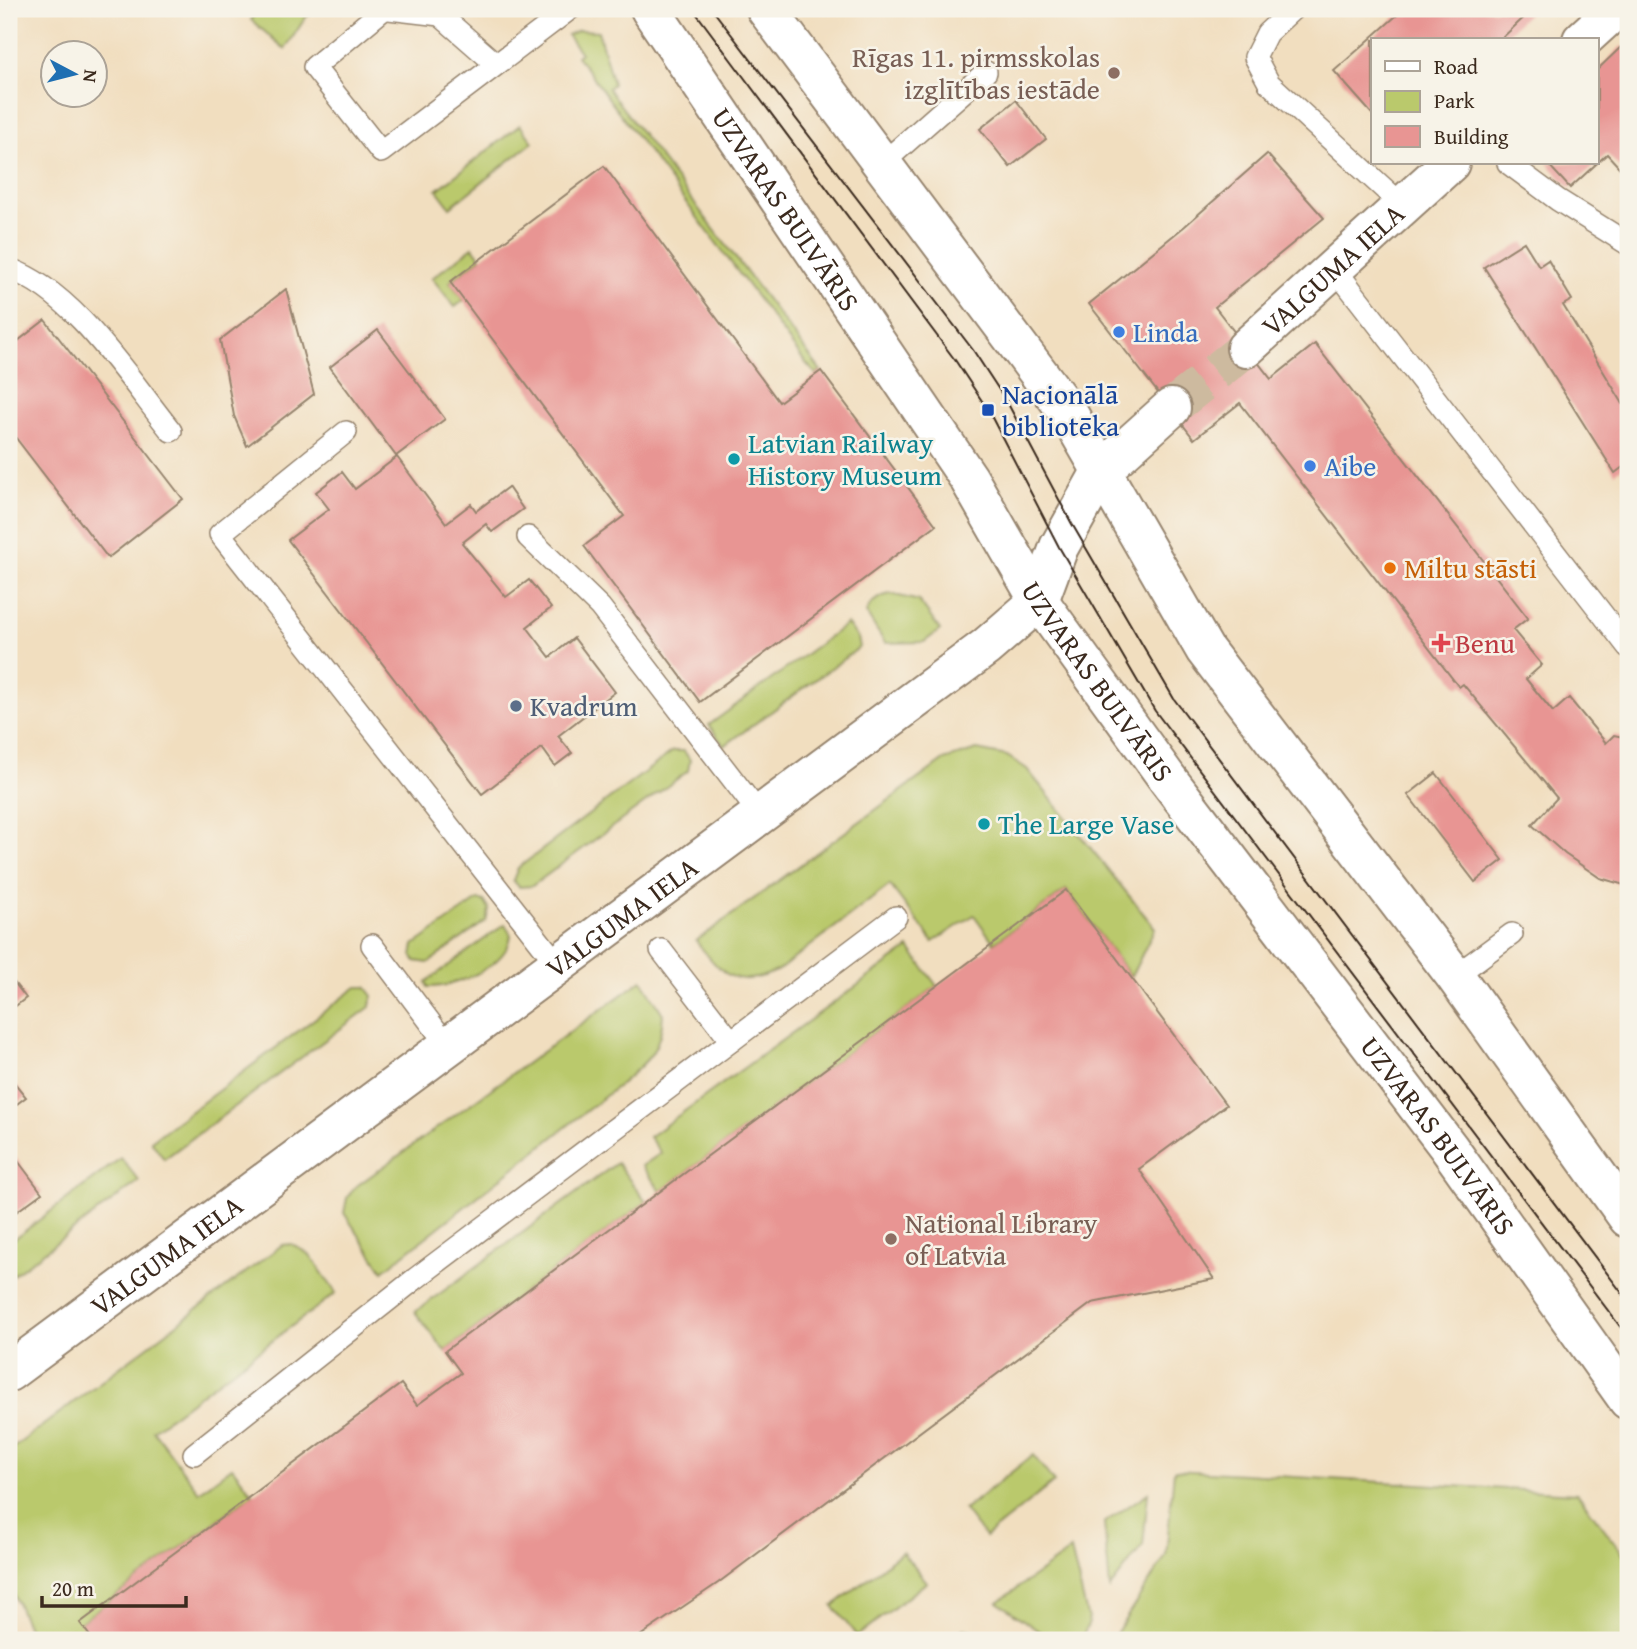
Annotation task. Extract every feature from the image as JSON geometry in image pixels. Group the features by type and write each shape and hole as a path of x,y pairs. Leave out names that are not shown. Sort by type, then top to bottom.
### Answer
{"main road":[{"name":"UZVARAS BULVĀRIS","path":"650,9 968,479 1039,601 1167,778 1448,1148 1628,1400"},
{"path":"766,9 884,162 1067,411 1205,650 1455,976 1628,1217"},
{"path":"1584,38 1616,9"},
{"name":"VALGUMA IELA","path":"1247,348 1449,164"},
{"name":"VALGUMA IELA","path":"9,1372 939,684 1039,601 1059,547 1102,470 1171,408"}],"lane":[{"path":"496,64 440,15 387,9 314,67 381,152 570,9"},
{"path":"1293,9 1267,33 1255,57 1269,83 1403,206"},
{"path":"884,162 986,72"},
{"path":"1509,164 1558,200 1628,244"},
{"path":"9,269 19,272 71,309 171,430"},
{"path":"1335,269 1628,647"},
{"path":"346,432 220,534 558,965"},
{"path":"528,537 600,607 761,816"},
{"path":"194,1454 415,1279 896,917"},
{"path":"1455,976 1512,934"},
{"path":"372,945 448,1046"},
{"path":"661,950 731,1041"}],"green space":[{"path":"257,9 317,9 306,17 285,49 251,20"},
{"path":"579,30 598,31 613,84 608,88 821,371 816,374 805,362 577,56 581,53 567,35"},
{"path":"520,125 533,142 450,207 437,190"},
{"path":"473,247 481,258 450,282 464,300 455,307 432,278"},
{"path":"891,594 919,601 940,630 924,642 885,643 866,613 876,600"},
{"path":"847,624 858,638 860,647 724,746 709,725"},
{"path":"977,750 1007,756 1027,769 1155,928 1131,977 1066,890 994,943 974,915 933,942 890,885 779,970 751,979 741,979 723,971 696,941 944,760"},
{"path":"673,751 684,751 690,760 688,771 532,886 519,887 513,880 518,868"},
{"path":"478,900 484,901 489,909 486,921 428,963 415,961 412,955 414,945"},
{"path":"505,924 511,935 508,946 491,965 452,984 428,987 426,982"},
{"path":"909,948 937,986 661,1191 642,1166 661,1153 649,1137"},
{"path":"642,980 663,1014 659,1038 644,1063 383,1271 344,1213 347,1198 354,1188"},
{"path":"357,987 366,987 373,996 370,1007 164,1159 151,1141"},
{"path":"121,1158 139,1181 13,1275 9,1269 9,1243"},
{"path":"617,1163 646,1202 445,1351 415,1312"},
{"path":"292,1244 310,1255 336,1293 153,1430 199,1492 232,1467 253,1494 81,1622 93,1640 33,1640 9,1584 9,1451 282,1245"},
{"path":"1033,1455 1054,1482 985,1537 964,1510"},
{"path":"1174,1470 1577,1493 1628,1560 1628,1640 1112,1640 1166,1556"},
{"path":"1148,1493 1143,1545 1110,1588 1104,1523"},
{"path":"1071,1550 1089,1623 1081,1640 1051,1640 998,1602"},
{"path":"902,1552 927,1582 857,1636 833,1606"},
{"path":"964,1629 1008,1640 949,1640"}],"building":[{"path":"1404,9 1533,9 1502,38 1371,38"},
{"path":"1371,38 1371,113 1334,71"},
{"path":"1622,46 1628,52 1628,177 1607,154 1598,162 1598,69"},
{"path":"1016,100 1046,139 1010,167 980,129"},
{"path":"1267,154 1324,218 1215,307 1271,379 1315,344 1528,618 1513,630 1542,665 1526,679 1553,712 1569,698 1606,743 1614,735 1628,738 1628,886 1600,878 1565,854 1532,825 1557,798 1463,684 1459,687 1240,403 1194,439 1089,304 1185,226"},
{"path":"1548,164 1596,164 1570,188"},
{"name":"Latvian Railway History Museum","path":"604,166 779,402 821,371 936,525 700,702 584,546 624,516 450,282"},
{"path":"1524,242 1539,266 1548,260 1572,300 1563,305 1628,412 1628,474 1623,467 1615,473 1484,267"},
{"path":"286,289 314,394 247,446 234,416 220,340"},
{"path":"45,320 183,499 108,558 9,429 9,348"},
{"path":"378,330 445,419 396,456 330,367"},
{"path":"397,457 446,523 471,504 476,511 508,487 523,509 492,532 486,524 462,543 506,597 529,580 551,608 527,627 550,657 574,638 615,692 558,736 572,753 555,766 542,748 482,794 288,540 329,509 316,492 342,472 355,489"},
{"path":"1436,773 1503,860 1475,882 1408,795"},
{"name":"National Library of Latvia","path":"1066,890 1226,1105 1139,1169 1214,1279 1092,1303 718,1583 634,1640 93,1640 80,1623 401,1384 417,1405 461,1373 445,1351"},
{"path":"9,976 26,998 9,1011"},
{"path":"9,1076 26,1097 9,1110"},
{"path":"9,1149 42,1193 9,1217"}],"tunnel":[{"path":"1171,408 1246,348"}],"tram line":[{"path":"693,9 955,360 988,410 1059,547 1155,711 1628,1337"},
{"path":"712,9 973,350 1007,402 1072,524 1174,699 1628,1301"}],"place":[{"name":"Rīgas 11. pirmsskolas izglītības iestāde","path":"1114,73"},
{"name":"Linda","path":"1119,332"},
{"name":"Nacionālā bibliotēka","path":"988,410"},
{"name":"Latvian Railway History Museum","path":"734,459"},
{"name":"Aibe","path":"1310,466"},
{"name":"Miltu stāsti","path":"1390,568"},
{"name":"Benu","path":"1441,643"},
{"name":"Kvadrum","path":"516,706"},
{"name":"The Large Vase","path":"984,824"},
{"name":"National Library of Latvia","path":"891,1239"}]}
